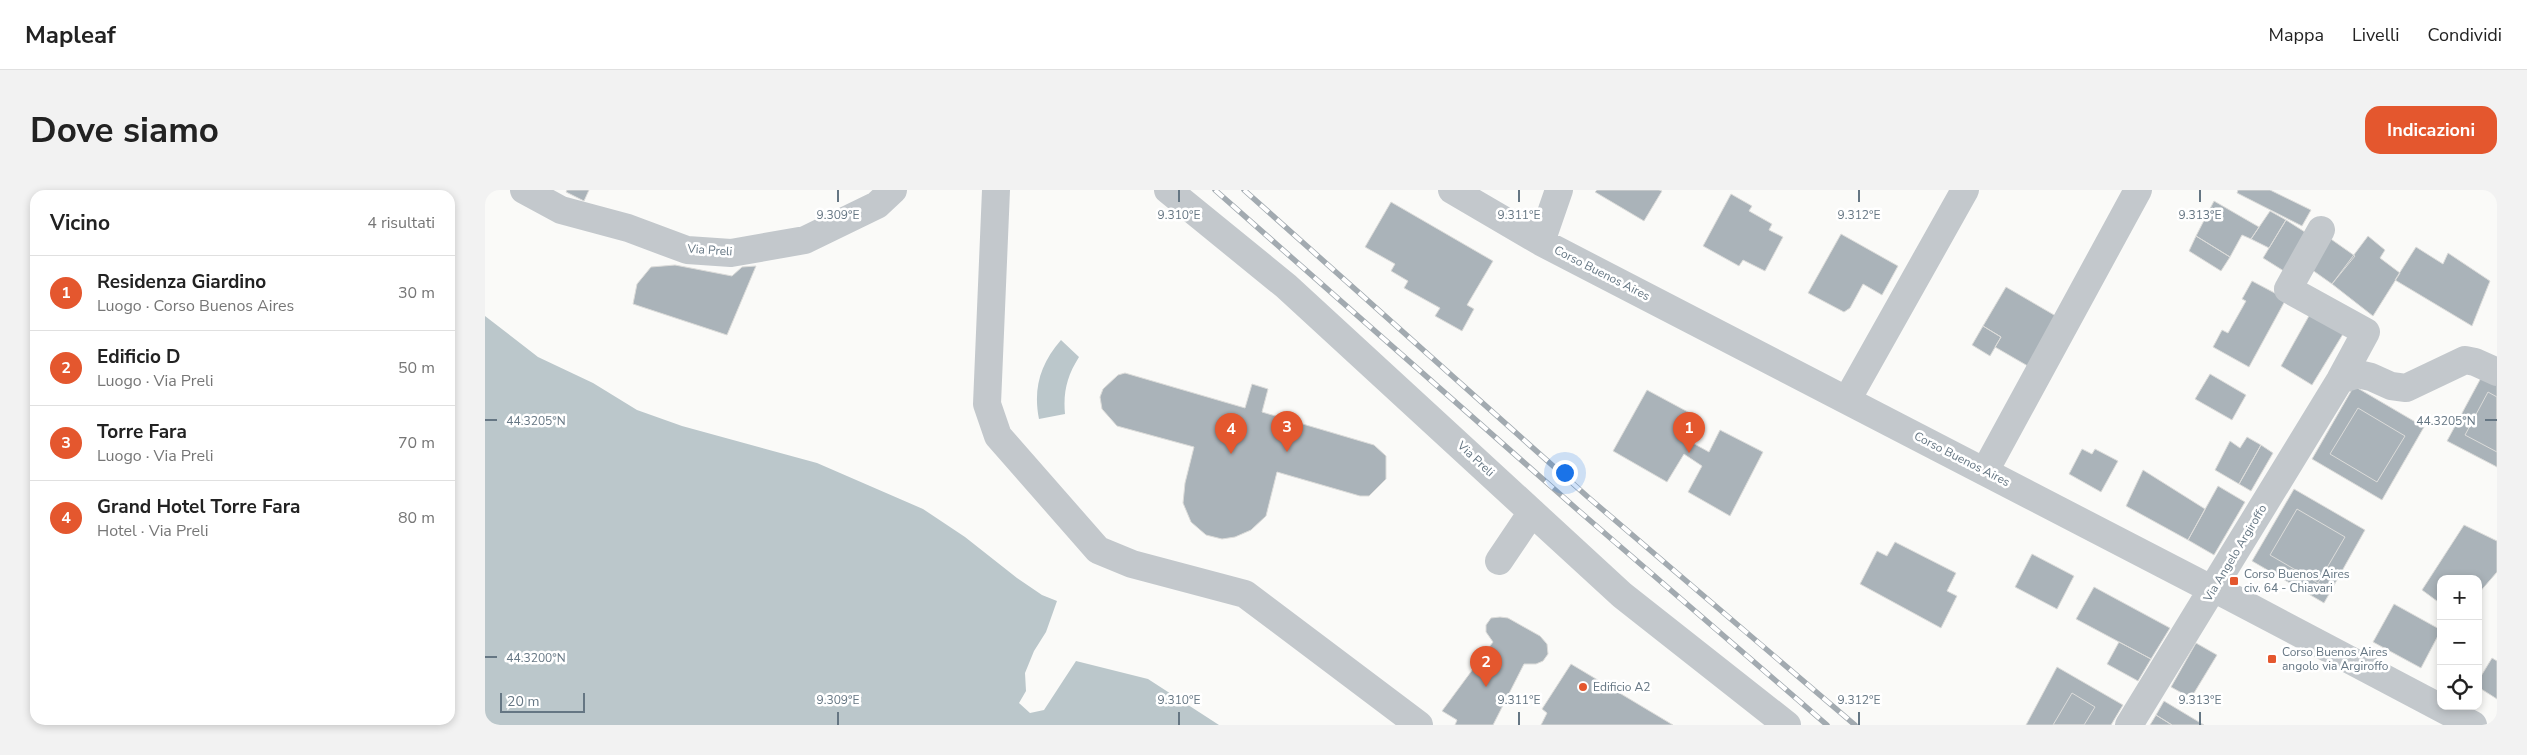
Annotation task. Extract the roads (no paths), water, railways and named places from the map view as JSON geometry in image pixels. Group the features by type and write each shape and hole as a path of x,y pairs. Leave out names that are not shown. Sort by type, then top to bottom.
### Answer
{"street":[{"name":"Via Preli","path":"524,190 561,210 629,228 687,250 731,254 805,240 877,205 893,190"},
{"path":"996,190 987,404 998,436 1098,550 1132,564 1245,594 1419,725"},
{"name":"Via Preli","path":"1168,190 1286,286 1622,595 1787,725"},
{"name":"Corso Buenos Aires","path":"1452,190 1541,242 2213,590 2225,594 2473,725"},
{"path":"1541,242 1559,190"},
{"path":"1847,400 1965,190"},
{"path":"1985,471 2138,190"},
{"name":"Via Angelo Argiroffo","path":"2129,725 2340,380 2366,332 2289,289 2321,230"},
{"path":"2340,380 2357,374 2371,377 2391,386 2406,388 2465,360 2475,362 2497,372"},
{"path":"1499,561 1533,512"}],"railway":[{"path":"1215,190 1579,511 1827,725"},
{"path":"1244,190 1589,498 1855,725"}],"place":[{"name":"Torre Fara","path":"1287,452"},
{"name":"Residenza Giardino","path":"1689,453"},
{"name":"Grand Hotel Torre Fara","path":"1231,454"},
{"name":"Corso Buenos Aires civ. 64 - Chiavari","path":"2234,581"},
{"name":"Corso Buenos Aires angolo via Argiroffo","path":"2272,659"},
{"name":"Edificio D","path":"1486,687"},
{"name":"Edificio A2","path":"1583,687"}]}
